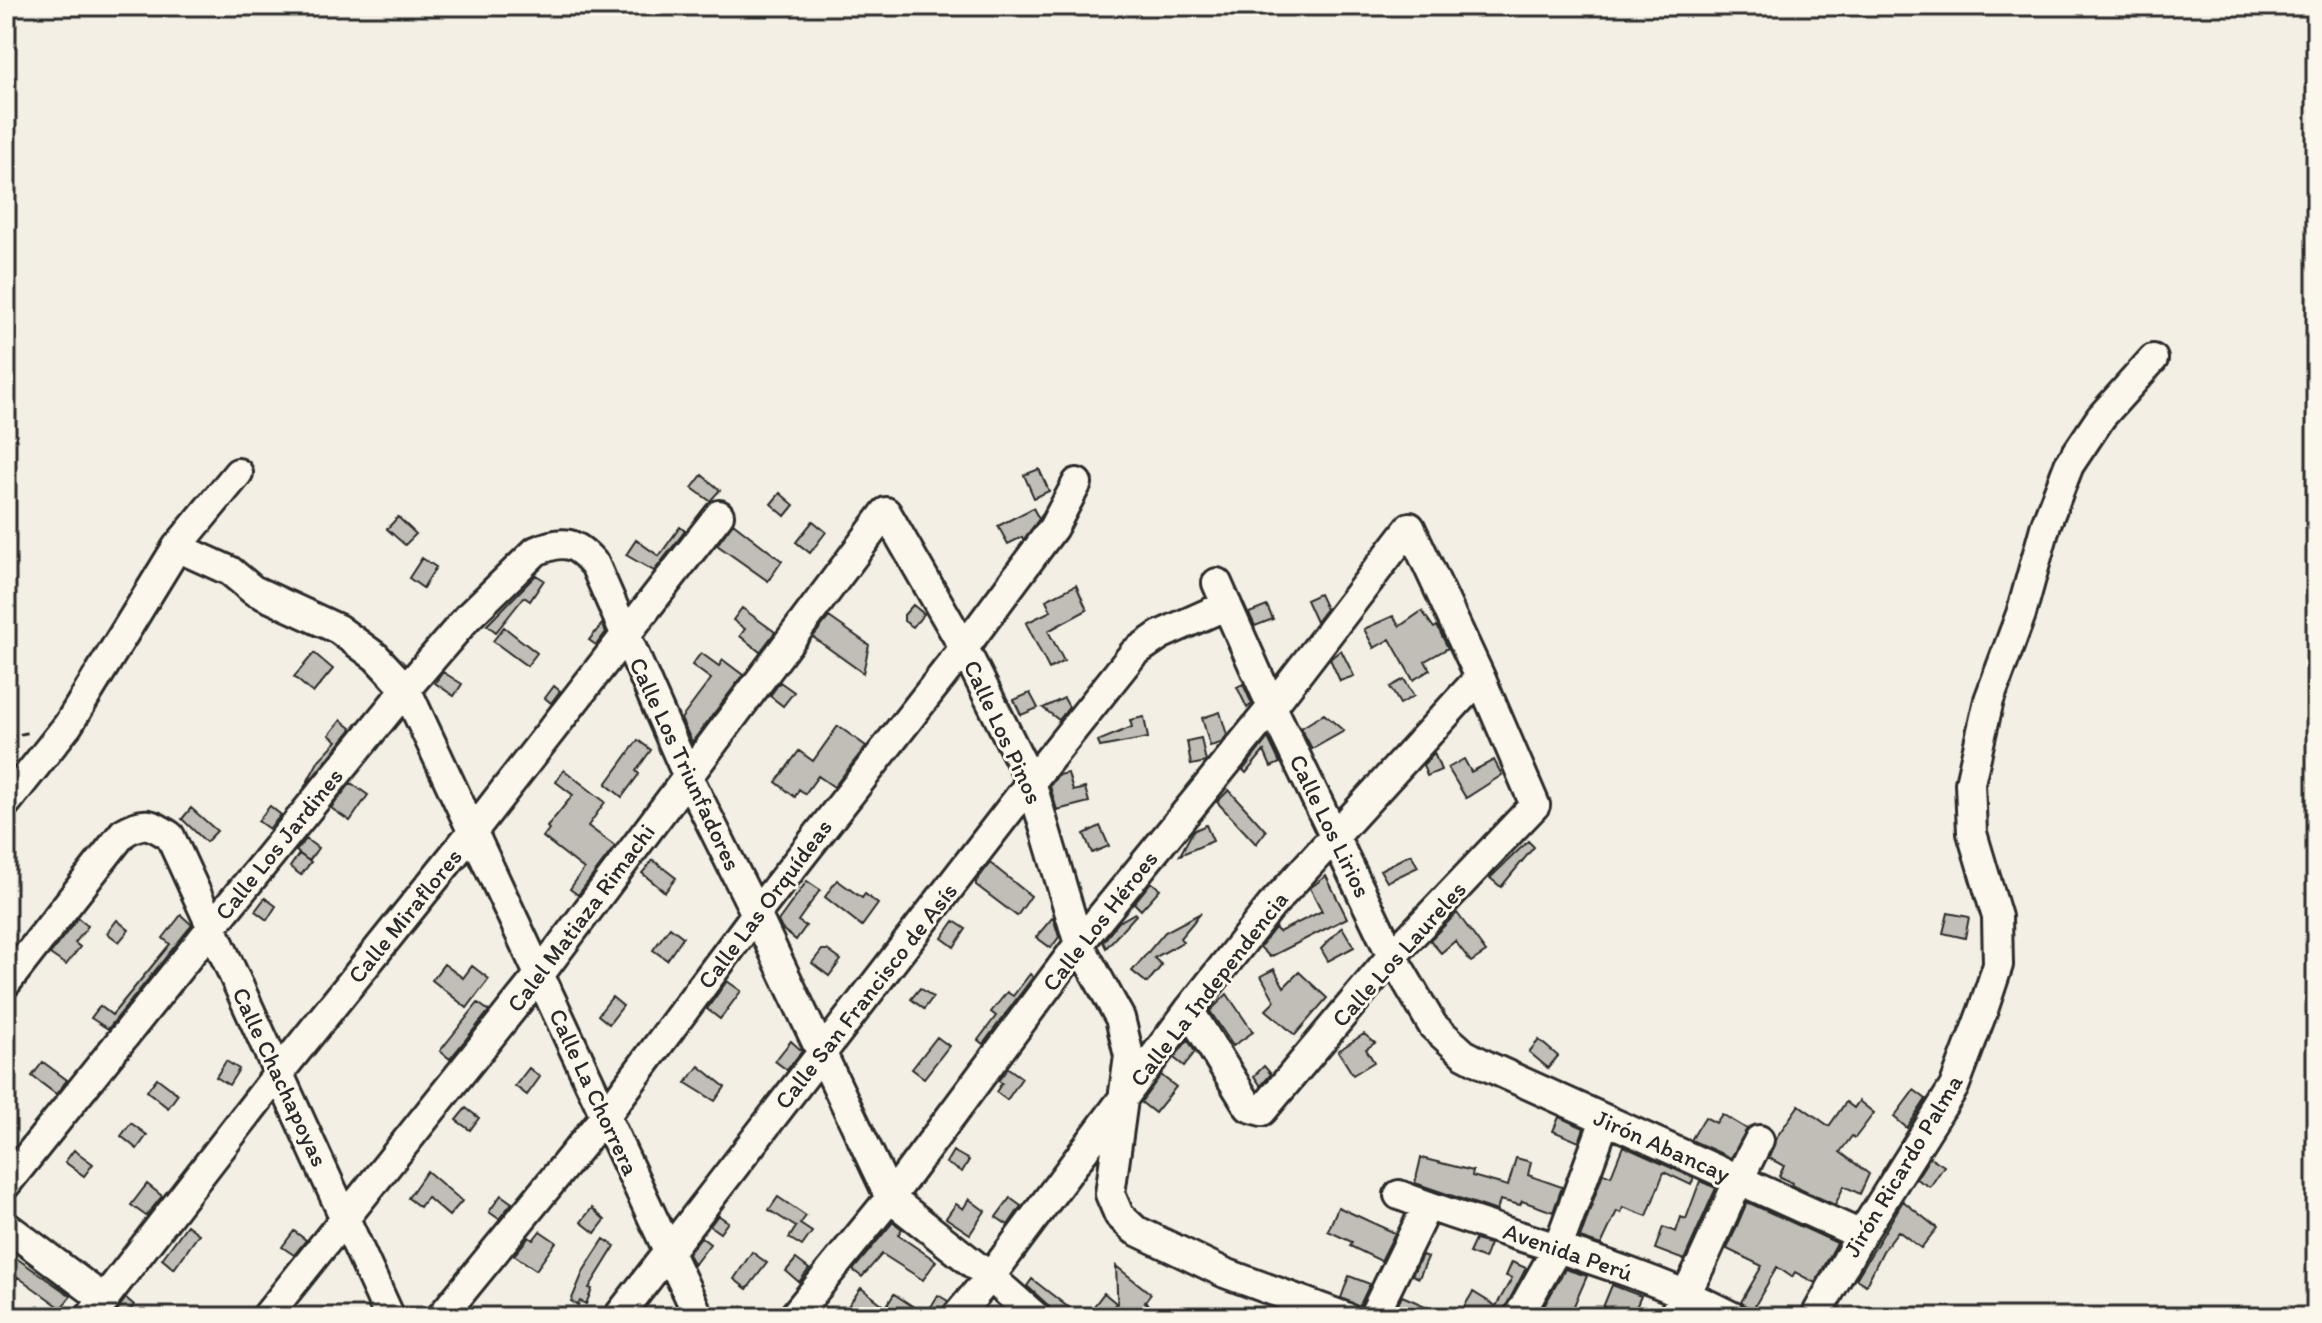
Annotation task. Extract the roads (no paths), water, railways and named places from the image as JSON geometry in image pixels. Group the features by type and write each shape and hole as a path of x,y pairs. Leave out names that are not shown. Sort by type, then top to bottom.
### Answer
{"street":[{"name":"Jirón Ricardo Palma","path":"1815,1317 1861,1235 1954,1087 1983,1010 1998,965 1997,917 1972,833 1970,783 1989,700 2021,614 2046,524 2069,465 2101,417 2153,359"},
{"path":"6,803 68,725 177,547 238,473"},
{"name":"Calle Las Orquídeas","path":"441,1317 606,1115 756,914 964,648 1053,528 1077,483"},
{"name":"Calle Los Pinos","path":"886,512 964,648 1031,782 1079,944 1120,1018 1129,1056 1110,1194 1119,1215 1135,1230 1225,1273 1345,1317"},
{"name":"Calel Matiaza Rimachi","path":"266,1317 540,974 886,512"},
{"name":"Calle Miraflores","path":"98,1308 278,1074 473,831 719,515"},
{"name":"Calle Los Héroes","path":"793,1317 890,1198 1079,944 1272,707 1410,527 1480,677"},
{"name":"Calle Los Jardines","path":"6,1184 211,928 467,618 524,561 550,545 581,548"},
{"name":"Calle La Chorrera","path":"177,547 230,571 253,590 338,629 376,657 406,689 699,1317"},
{"name":"Calle Los Triunfadores","path":"581,548 595,565 688,777 890,1198"},
{"name":"Calle Los Lirios","path":"1222,594 1272,707 1392,956 1433,1026 1464,1054"},
{"name":"Calle San Francisco de Asís","path":"618,1317 1134,653 1222,594"},
{"name":"Calle Los Laureles","path":"1189,1010 1249,1107 1262,1111 1392,956 1535,805 1480,677"},
{"name":"Calle La Independencia","path":"956,1317 990,1277 1189,1010 1271,906 1480,677"},
{"name":"Calle Chachapoyas","path":"6,983 123,833 136,825 152,824 170,836 390,1317"},
{"name":"Jirón Abancay","path":"1464,1054 1861,1235"},
{"path":"1518,1317 1558,1247 1605,1120"},
{"path":"1680,1305 1737,1179 1759,1140"},
{"name":"Avenida Perú","path":"1399,1195 1558,1247 1680,1305 1733,1317"},
{"path":"890,1198 1036,1317"},
{"path":"1373,1317 1427,1206"},
{"path":"6,1226 98,1308"}]}
